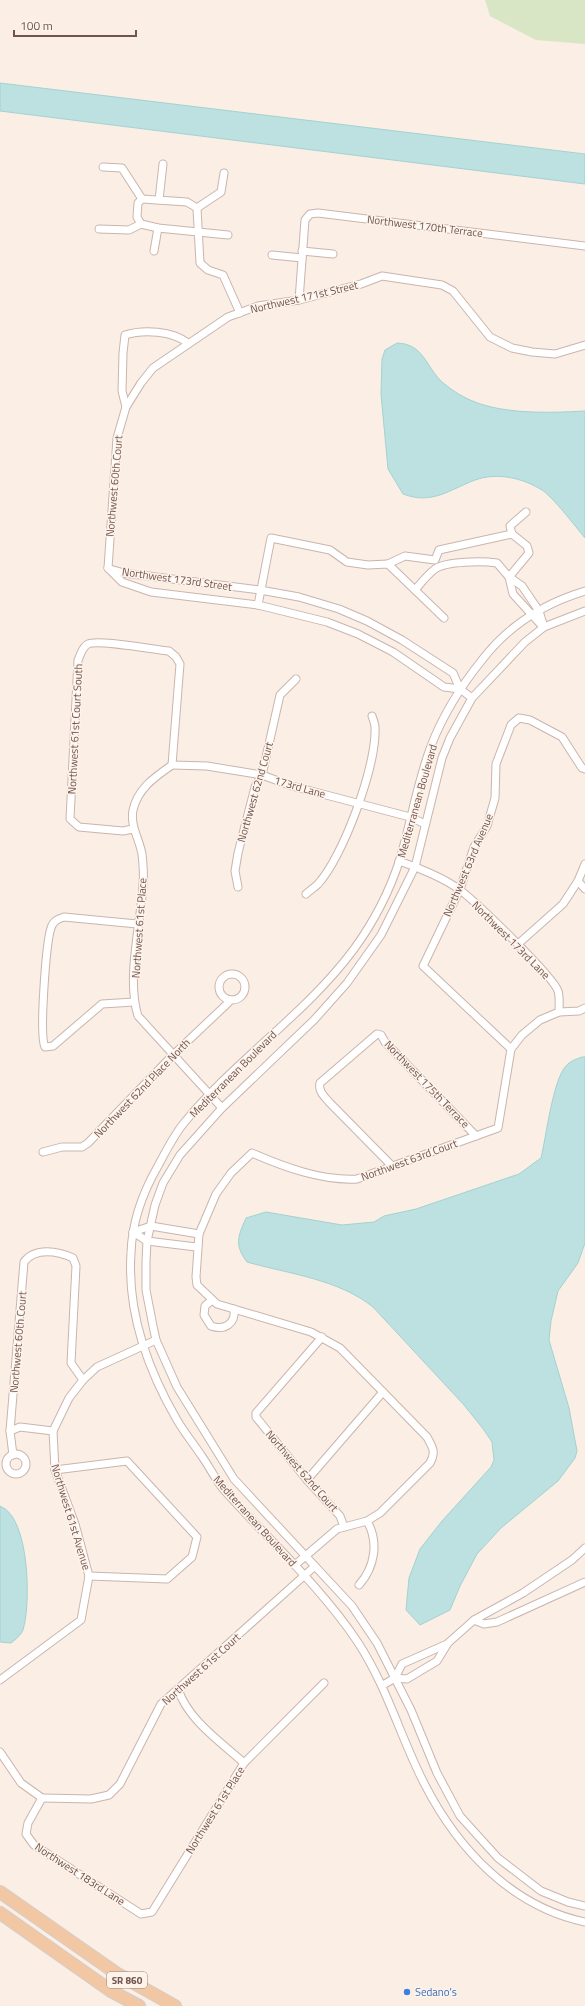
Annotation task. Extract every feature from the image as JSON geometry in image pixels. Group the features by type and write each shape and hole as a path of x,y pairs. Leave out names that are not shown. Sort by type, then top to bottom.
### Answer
{"main road":[{"name":"SR 860","path":"0,1892 116,1973 175,2006"},
{"name":"SR 860","path":"0,1913 111,1990 139,2006"},
{"path":"73,1964 82,1950"}],"street":[{"path":"159,200 163,164"},
{"path":"103,167 122,168 142,199"},
{"path":"197,208 221,192 224,173"},
{"path":"142,199 187,202 197,208"},
{"path":"141,224 138,217 138,203 142,199"},
{"path":"197,208 200,263 208,270 223,275 240,313"},
{"name":"Northwest 170th Terrace","path":"302,255 305,220 310,214 318,213 585,246"},
{"path":"99,229 129,230 141,224 158,228 228,235"},
{"path":"154,251 158,228"},
{"path":"272,255 333,254"},
{"path":"299,300 302,255"},
{"name":"Northwest 171st Street","path":"126,407 141,383 153,368 228,317 258,306 299,300 361,284 382,276 442,285 453,291 490,337 512,348 555,354 585,345"},
{"name":"Northwest 60th Court","path":"108,568 117,438 126,407 122,392 123,353 126,335 138,331 180,336 188,343"},
{"path":"526,512 511,523 512,534 527,546 529,553 510,577 513,594 544,628"},
{"path":"435,560 440,550 512,534"},
{"path":"258,605 271,538 330,550 347,562 368,565 388,564 405,556 435,560 441,567"},
{"path":"415,590 436,568 482,561 495,563 501,566 510,577 522,586 538,610 544,628"},
{"path":"388,564 444,618"},
{"name":"Northwest 173rd Street","path":"108,568 124,573 260,590 306,599 339,609 367,621 402,640 453,673 460,689 472,698"},
{"name":"Northwest 173rd Street","path":"108,568 122,582 151,592 258,605 327,622 358,634 393,652 444,687 460,689"},
{"name":"Mediterranean Boulevard","path":"585,591 531,614 510,631 486,654 460,689 431,745 399,861 380,906 355,946 328,981 210,1094 181,1126 161,1159 144,1192 133,1232 130,1255 133,1308 143,1346 157,1381 178,1423 220,1485 295,1565 356,1640 383,1685 423,1782 446,1824 463,1845 506,1886 555,1913 585,1922"},
{"name":"Mediterranean Boulevard","path":"585,611 544,628 525,642 472,698 450,738 442,758 415,866 381,935 347,983 314,1020 222,1108 180,1155 163,1183 150,1226 147,1242 146,1290 156,1340 177,1387 234,1479 352,1606 377,1643 395,1678 437,1773 460,1816 473,1833 498,1858 541,1891 568,1902 585,1906"},
{"name":"Northwest 61st Court South","path":"133,829 123,831 79,827 70,819 78,660 83,648 89,643 169,651 176,657 180,664 172,765"},
{"name":"Northwest 62nd Court","path":"238,888 235,871 238,853 255,787 262,775 280,695 296,679"},
{"path":"306,894 318,884 339,851 359,803 373,746 375,727 372,716"},
{"name":"Northwest 63rd Avenue","path":"511,1049 423,966 460,889 474,847 487,826 494,798 496,764 511,725 520,718 530,720 562,737 582,768 585,769"},
{"name":"173rd Lane","path":"172,765 206,766 262,775 292,786 410,817 425,824"},
{"name":"Northwest 61st Place","path":"134,1002 138,924 143,876 142,853 133,829 133,810 140,793 152,779 172,765"},
{"name":"Northwest 173rd Lane","path":"399,861 415,866 460,889 518,944 554,983 558,991 559,1012"},
{"path":"518,944 563,904 578,881 585,864"},
{"path":"578,881 585,889"},
{"path":"138,924 64,917 56,920 51,927 47,959 42,1027 42,1041 44,1047 53,1046 102,1004 134,1002 138,1016 222,1108"},
{"name":"Northwest 62nd Place North","path":"43,1152 62,1147 82,1147 88,1143 173,1055 230,1000"},
{"path":"511,1049 522,1035 540,1020 559,1012 579,1012 585,1008"},
{"name":"Northwest 175th Terrace","path":"392,1166 320,1091 320,1083 377,1034 381,1035 385,1042 476,1136"},
{"name":"Northwest 63rd Court","path":"367,1521 380,1513 430,1463 434,1454 434,1449 427,1438 340,1348 311,1332 239,1312 217,1304 212,1300 198,1285 196,1277 196,1247 199,1234 216,1194 231,1173 252,1153 285,1168 344,1180 357,1179 498,1128 511,1049"},
{"path":"133,1232 150,1226 199,1234"},
{"path":"133,1232 147,1242 196,1247"},
{"name":"Northwest 60th Court","path":"13,1455 10,1431 24,1262 29,1255 40,1252 63,1253 73,1258 76,1266 71,1363 83,1380"},
{"path":"212,1300 206,1306 204,1315 211,1326 220,1328 229,1325 234,1318 234,1309"},
{"name":"Northwest 62nd Court","path":"322,1337 256,1413 256,1417 340,1516 344,1527"},
{"path":"10,1431 20,1427 53,1432 69,1398 83,1380 97,1367 156,1340"},
{"path":"308,1480 383,1392"},
{"name":"Northwest 61st Avenue","path":"0,1680 81,1620 89,1576 75,1524 55,1470 53,1432"},
{"path":"55,1470 127,1461 197,1537 192,1557 167,1579 89,1576"},
{"path":"295,1565 330,1534 344,1527 367,1521 375,1539 375,1548 366,1577 359,1585"},
{"path":"395,1678 407,1679 437,1661 448,1644 474,1620 523,1593 572,1560 585,1548"},
{"name":"Northwest 61st Court","path":"42,1798 91,1799 108,1795 120,1784 162,1704 315,1566"},
{"path":"474,1620 484,1624 497,1622 585,1582"},
{"path":"383,1685 395,1678 402,1664 448,1644"},
{"name":"Northwest 61st Place","path":"152,1912 244,1763 324,1683"},
{"path":"178,1689 182,1701 208,1731 244,1763"},
{"path":"0,1752 21,1784 42,1798"},
{"name":"Northwest 183rd Lane","path":"42,1798 28,1823 26,1834 34,1845 141,1914 152,1912"}],"green space":[{"path":"485,0 585,0 585,44 536,40 490,16"}],"water":[{"path":"0,83 585,154 585,184 0,111"},
{"path":"397,343 405,344 418,351 441,381 464,397 477,403 523,412 585,411 585,538 547,494 535,486 518,479 492,476 475,480 448,492 432,497 413,497 403,494 388,469 381,394 382,359 385,350"},
{"path":"585,1057 585,1243 578,1263 558,1291 551,1321 549,1340 569,1408 577,1451 575,1458 558,1481 501,1528 477,1554 460,1586 450,1610 420,1625 406,1610 409,1578 420,1549 442,1521 491,1467 494,1460 492,1442 464,1405 373,1307 344,1290 313,1278 247,1262 240,1250 239,1235 246,1218 266,1212 342,1225 374,1222 384,1216 416,1209 519,1174 541,1158 550,1109 561,1073 569,1063"},
{"path":"0,1506 10,1513 17,1526 23,1543 26,1563 26,1618 22,1632 11,1643 0,1642"}],"place":[{"name":"Sedano's","path":"407,1992"}]}
